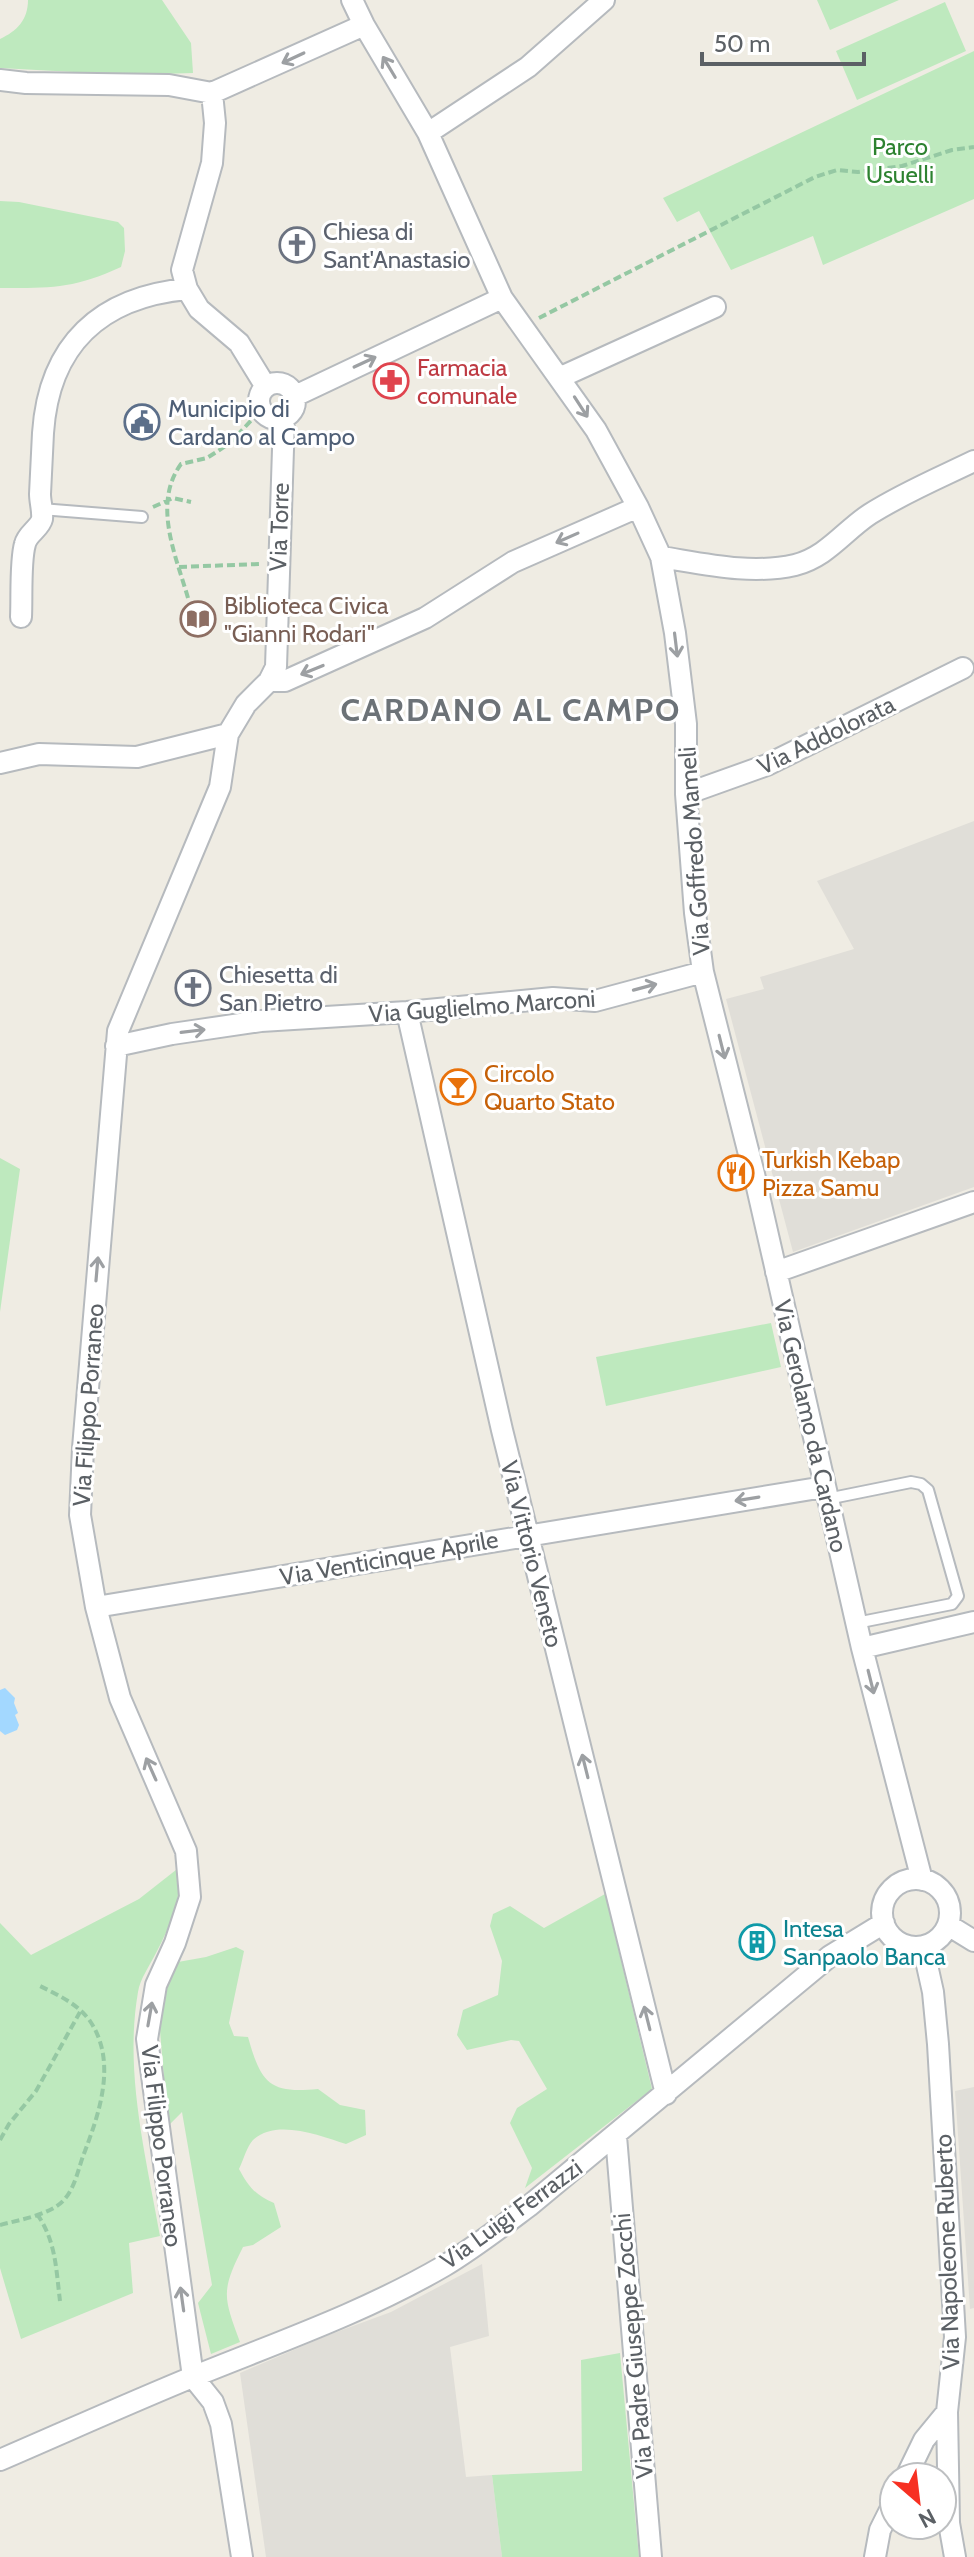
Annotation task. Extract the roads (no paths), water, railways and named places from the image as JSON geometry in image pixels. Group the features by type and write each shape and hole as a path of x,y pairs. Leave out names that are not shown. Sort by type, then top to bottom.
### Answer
{"street":[{"name":"Via Goffredo Mameli","path":"352,0 428,133 502,298 596,430 661,557 675,633 686,724 686,794 703,972"},
{"path":"428,133 528,67 604,0"},
{"path":"0,80 169,85 212,93 364,25"},
{"path":"212,93 215,123 212,163 182,270 187,289 199,309 239,343 266,387"},
{"path":"21,617 25,542 42,521 43,429 49,395 61,364 80,332 100,316 134,299 187,289"},
{"path":"295,396 502,298"},
{"path":"561,377 715,307"},
{"path":"281,383 295,396 293,410 284,418 270,418 261,410 259,397 266,387 281,383"},
{"name":"Via Torre","path":"269,681 276,667 284,418"},
{"path":"661,557 754,569 798,564 829,549 866,516 974,461"},
{"path":"269,681 285,681 425,618 513,562 638,507"},
{"name":"Via Addolorata","path":"686,794 767,765 963,668"},
{"name":"Via Filippo Porraneo","path":"193,2377 147,2039 156,1985 175,1943 190,1897 190,1877 186,1851 120,1698 96,1607 80,1515 82,1462 118,1031 220,787 228,734 246,704 269,681"},
{"path":"0,763 39,754 137,757 228,734"},
{"name":"Via Guglielmo Marconi","path":"116,1046 261,1021 407,1012 553,998 595,1001 703,972"},
{"name":"Via Gerolamo da Cardano","path":"703,972 862,1648 922,1880"},
{"name":"Via Vittorio Veneto","path":"407,1012 502,1430 666,2094"},
{"path":"776,1272 974,1202"},
{"name":"Via Venticinque Aprile","path":"96,1607 528,1534 825,1493"},
{"path":"862,1648 974,1622"},
{"path":"922,1880 940,1889 946,1896 948,1925 943,1935 923,1947 903,1945 888,1932 883,1912 891,1891 900,1884 922,1880"},
{"name":"Via Luigi Ferrazzi","path":"0,2460 384,2298 443,2266 483,2241 616,2136 830,1956 884,1923"},
{"path":"948,1925 974,1941"},
{"name":"Via Napoleone Ruberto","path":"923,1947 933,1992 938,2044 955,2322 953,2375 947,2412 949,2523 955,2557"},
{"name":"Via Padre Giuseppe Zocchi","path":"616,2136 651,2557"},
{"path":"193,2377 213,2402 221,2424 242,2557"},
{"path":"914,2461 924,2440 947,2412"}],"lane":[{"path":"41,509 142,517"},
{"path":"825,1493 911,1482 921,1484 928,1490 958,1596 952,1604 856,1623"}],"water":[{"path":"5,1688 15,1698 18,1713 15,1715 19,1725 17,1730 5,1735 0,1731 0,1690"}],"place":[{"name":"Chiesa di Sant'Anastasio","path":"297,245"},
{"name":"Farmacia comunale","path":"391,381"},
{"name":"Municipio di Cardano al Campo","path":"142,422"},
{"name":"Biblioteca Civica \"Gianni Rodari\"","path":"198,619"},
{"name":"Chiesetta di San Pietro","path":"193,988"},
{"name":"Circolo Quarto Stato","path":"458,1087"},
{"name":"Turkish Kebap Pizza Samu","path":"736,1173"},
{"name":"Intesa Sanpaolo Banca","path":"757,1942"}],"district":[{"name":"CARDANO AL CAMPO","path":"511,709"}],"park label":[{"name":"Parco Usuelli","path":"900,160"}]}
